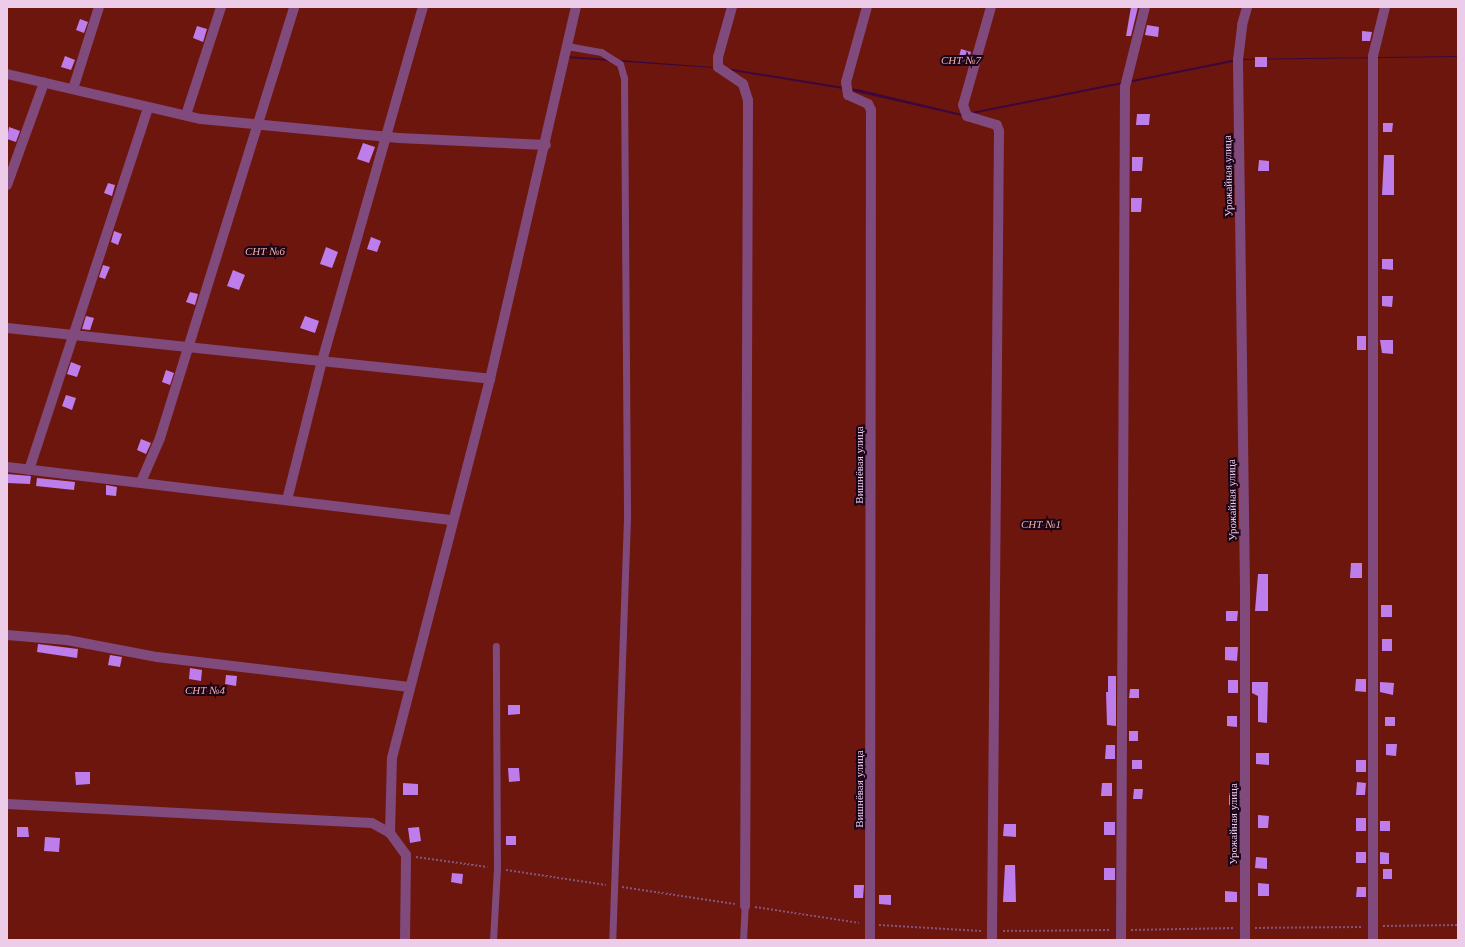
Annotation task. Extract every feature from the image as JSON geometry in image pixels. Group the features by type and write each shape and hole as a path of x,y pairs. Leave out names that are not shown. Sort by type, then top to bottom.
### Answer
{"street":[{"path":"73,89 99,7"},
{"path":"186,115 221,7"},
{"path":"140,482 160,438 259,124 294,7"},
{"path":"287,500 322,361 423,7"},
{"path":"390,833 392,758 409,686 490,379 546,145 576,7"},
{"path":"732,7 718,57 718,67 743,84 748,100 745,906"},
{"name":"Вишнёвая улица","path":"867,7 846,82 848,95 868,104 871,110 870,940"},
{"path":"991,7 963,105 967,116 997,125 999,131 992,936"},
{"path":"1121,935 1125,87 1145,7"},
{"name":"Урожайная улица","path":"1245,940 1245,588 1238,60 1242,25 1247,7"},
{"path":"1372,940 1373,56 1385,7"},
{"path":"7,74 186,115 259,124 386,136 546,145"},
{"path":"7,186 44,83"},
{"path":"29,470 72,334 148,107"},
{"path":"7,328 189,346 490,379"},
{"path":"7,467 453,520"},
{"path":"7,634 67,640 157,657 409,686"},
{"path":"7,804 372,823 390,833 406,855 404,940"}],"lane":[{"path":"567,46 601,52 620,64 624,78 627,518 612,940"},
{"path":"493,940 497,869 496,646"},
{"path":"743,940 745,906"}],"path":[{"path":"406,855 870,924 992,936 1121,935 1244,928 1458,925"}],"green space":[{"name":"СНТ №1","path":"7,7 575,7 567,58 714,68 843,89 962,116 1243,60 1458,57 1458,940 7,940"},
{"name":"СНТ №7","path":"577,7 1458,7 1458,56 1237,59 962,114 862,90 726,68 567,56"}],"building":[{"path":"1131,7 1138,7 1131,36 1126,36"},
{"path":"80,19 88,22 84,33 76,30"},
{"path":"1147,25 1159,27 1158,37 1145,35"},
{"path":"197,26 207,29 203,42 193,38"},
{"path":"1362,31 1372,32 1370,41 1362,41"},
{"path":"961,49 971,52 968,62 958,60"},
{"path":"65,56 75,60 71,70 61,67"},
{"path":"1255,57 1267,57 1267,67 1255,67"},
{"path":"1137,114 1150,114 1149,125 1136,125"},
{"path":"1383,123 1393,123 1392,132 1383,132"},
{"path":"9,127 20,131 16,142 7,139"},
{"path":"363,143 375,147 369,163 357,159"},
{"path":"1384,155 1394,155 1394,195 1382,195"},
{"path":"1132,157 1143,157 1142,171 1132,171"},
{"path":"1259,160 1269,161 1269,171 1258,171"},
{"path":"1225,161 1233,162 1233,173 1225,173"},
{"path":"108,183 115,185 112,196 104,193"},
{"path":"1131,198 1142,198 1141,212 1131,212"},
{"path":"114,231 122,234 118,245 111,242"},
{"path":"371,237 381,241 377,252 367,249"},
{"path":"326,247 338,252 332,268 320,264"},
{"path":"1382,259 1393,259 1393,270 1382,269"},
{"path":"103,265 110,267 105,279 99,277"},
{"path":"233,270 245,275 239,290 227,286"},
{"path":"190,292 198,294 195,305 186,302"},
{"path":"1382,296 1393,296 1392,307 1382,306"},
{"path":"86,316 94,318 90,330 82,329"},
{"path":"305,316 319,321 315,333 300,328"},
{"path":"1357,336 1366,336 1366,350 1357,350"},
{"path":"1380,340 1393,340 1393,354 1382,353"},
{"path":"71,362 81,366 77,377 67,374"},
{"path":"166,370 174,373 170,385 162,382"},
{"path":"66,395 76,398 72,410 62,406"},
{"path":"141,439 151,443 146,454 137,450"},
{"path":"7,474 31,476 30,484 7,483"},
{"path":"37,478 75,482 74,490 36,486"},
{"path":"106,485 117,487 116,496 106,495"},
{"path":"1351,563 1362,563 1362,578 1350,578"},
{"path":"1258,574 1268,574 1268,611 1255,611"},
{"path":"1381,605 1392,605 1392,617 1381,617"},
{"path":"1226,611 1238,611 1237,621 1226,621"},
{"path":"1382,639 1392,639 1392,651 1382,651"},
{"path":"38,644 78,649 77,658 37,652"},
{"path":"1225,647 1238,647 1237,661 1225,660"},
{"path":"110,655 122,657 120,667 108,665"},
{"path":"190,668 202,670 201,681 189,679"},
{"path":"226,675 237,676 236,686 225,684"},
{"path":"1108,676 1116,676 1116,726 1107,725 1106,692 1108,692"},
{"path":"1356,679 1366,679 1366,692 1355,691"},
{"path":"1228,680 1238,680 1238,693 1228,693"},
{"path":"1252,682 1268,682 1267,723 1258,722 1258,696 1252,693"},
{"path":"1380,682 1394,683 1393,695 1380,692"},
{"path":"1130,689 1139,689 1139,698 1129,698"},
{"path":"508,705 520,705 520,714 508,715"},
{"path":"1227,716 1237,716 1237,727 1227,726"},
{"path":"1385,717 1395,717 1395,726 1385,726"},
{"path":"1129,731 1138,731 1138,741 1129,741"},
{"path":"1386,744 1397,744 1396,756 1386,755"},
{"path":"1106,745 1115,745 1115,759 1105,759"},
{"path":"1256,753 1269,753 1269,765 1256,764"},
{"path":"1132,760 1142,760 1142,769 1132,769"},
{"path":"1356,760 1366,760 1366,772 1356,772"},
{"path":"508,768 519,768 520,781 509,782"},
{"path":"75,772 90,772 90,784 76,785"},
{"path":"1357,782 1366,783 1365,795 1356,795"},
{"path":"403,783 418,784 418,795 403,795"},
{"path":"1102,783 1112,783 1112,796 1101,796"},
{"path":"1134,789 1143,789 1142,799 1133,799"},
{"path":"1229,793 1238,793 1238,805 1229,805"},
{"path":"1258,815 1269,816 1268,828 1258,828"},
{"path":"1356,818 1366,818 1366,831 1356,831"},
{"path":"1380,821 1390,821 1390,831 1380,831"},
{"path":"1104,822 1115,822 1115,835 1104,835"},
{"path":"1004,824 1016,824 1016,837 1003,836"},
{"path":"17,827 28,827 29,837 17,837"},
{"path":"419,827 421,841 410,843 408,828"},
{"path":"506,836 516,836 516,845 506,845"},
{"path":"45,837 60,838 59,852 44,851"},
{"path":"1356,852 1366,852 1366,863 1356,863"},
{"path":"1380,852 1389,853 1389,864 1380,864"},
{"path":"1256,857 1267,858 1267,869 1255,868"},
{"path":"1005,865 1015,865 1016,902 1003,902"},
{"path":"1104,868 1115,868 1115,880 1104,880"},
{"path":"1383,869 1392,869 1392,879 1383,879"},
{"path":"452,873 463,874 462,884 451,882"},
{"path":"1258,883 1269,884 1269,896 1258,896"},
{"path":"854,885 864,885 863,898 854,898"},
{"path":"1357,887 1366,887 1366,897 1356,897"},
{"path":"1225,891 1237,892 1237,902 1225,902"},
{"path":"879,895 891,895 891,905 879,904"}],"park label":[{"name":"СНТ №6","path":"265,251"},
{"name":"СНТ №4","path":"205,690"}]}
